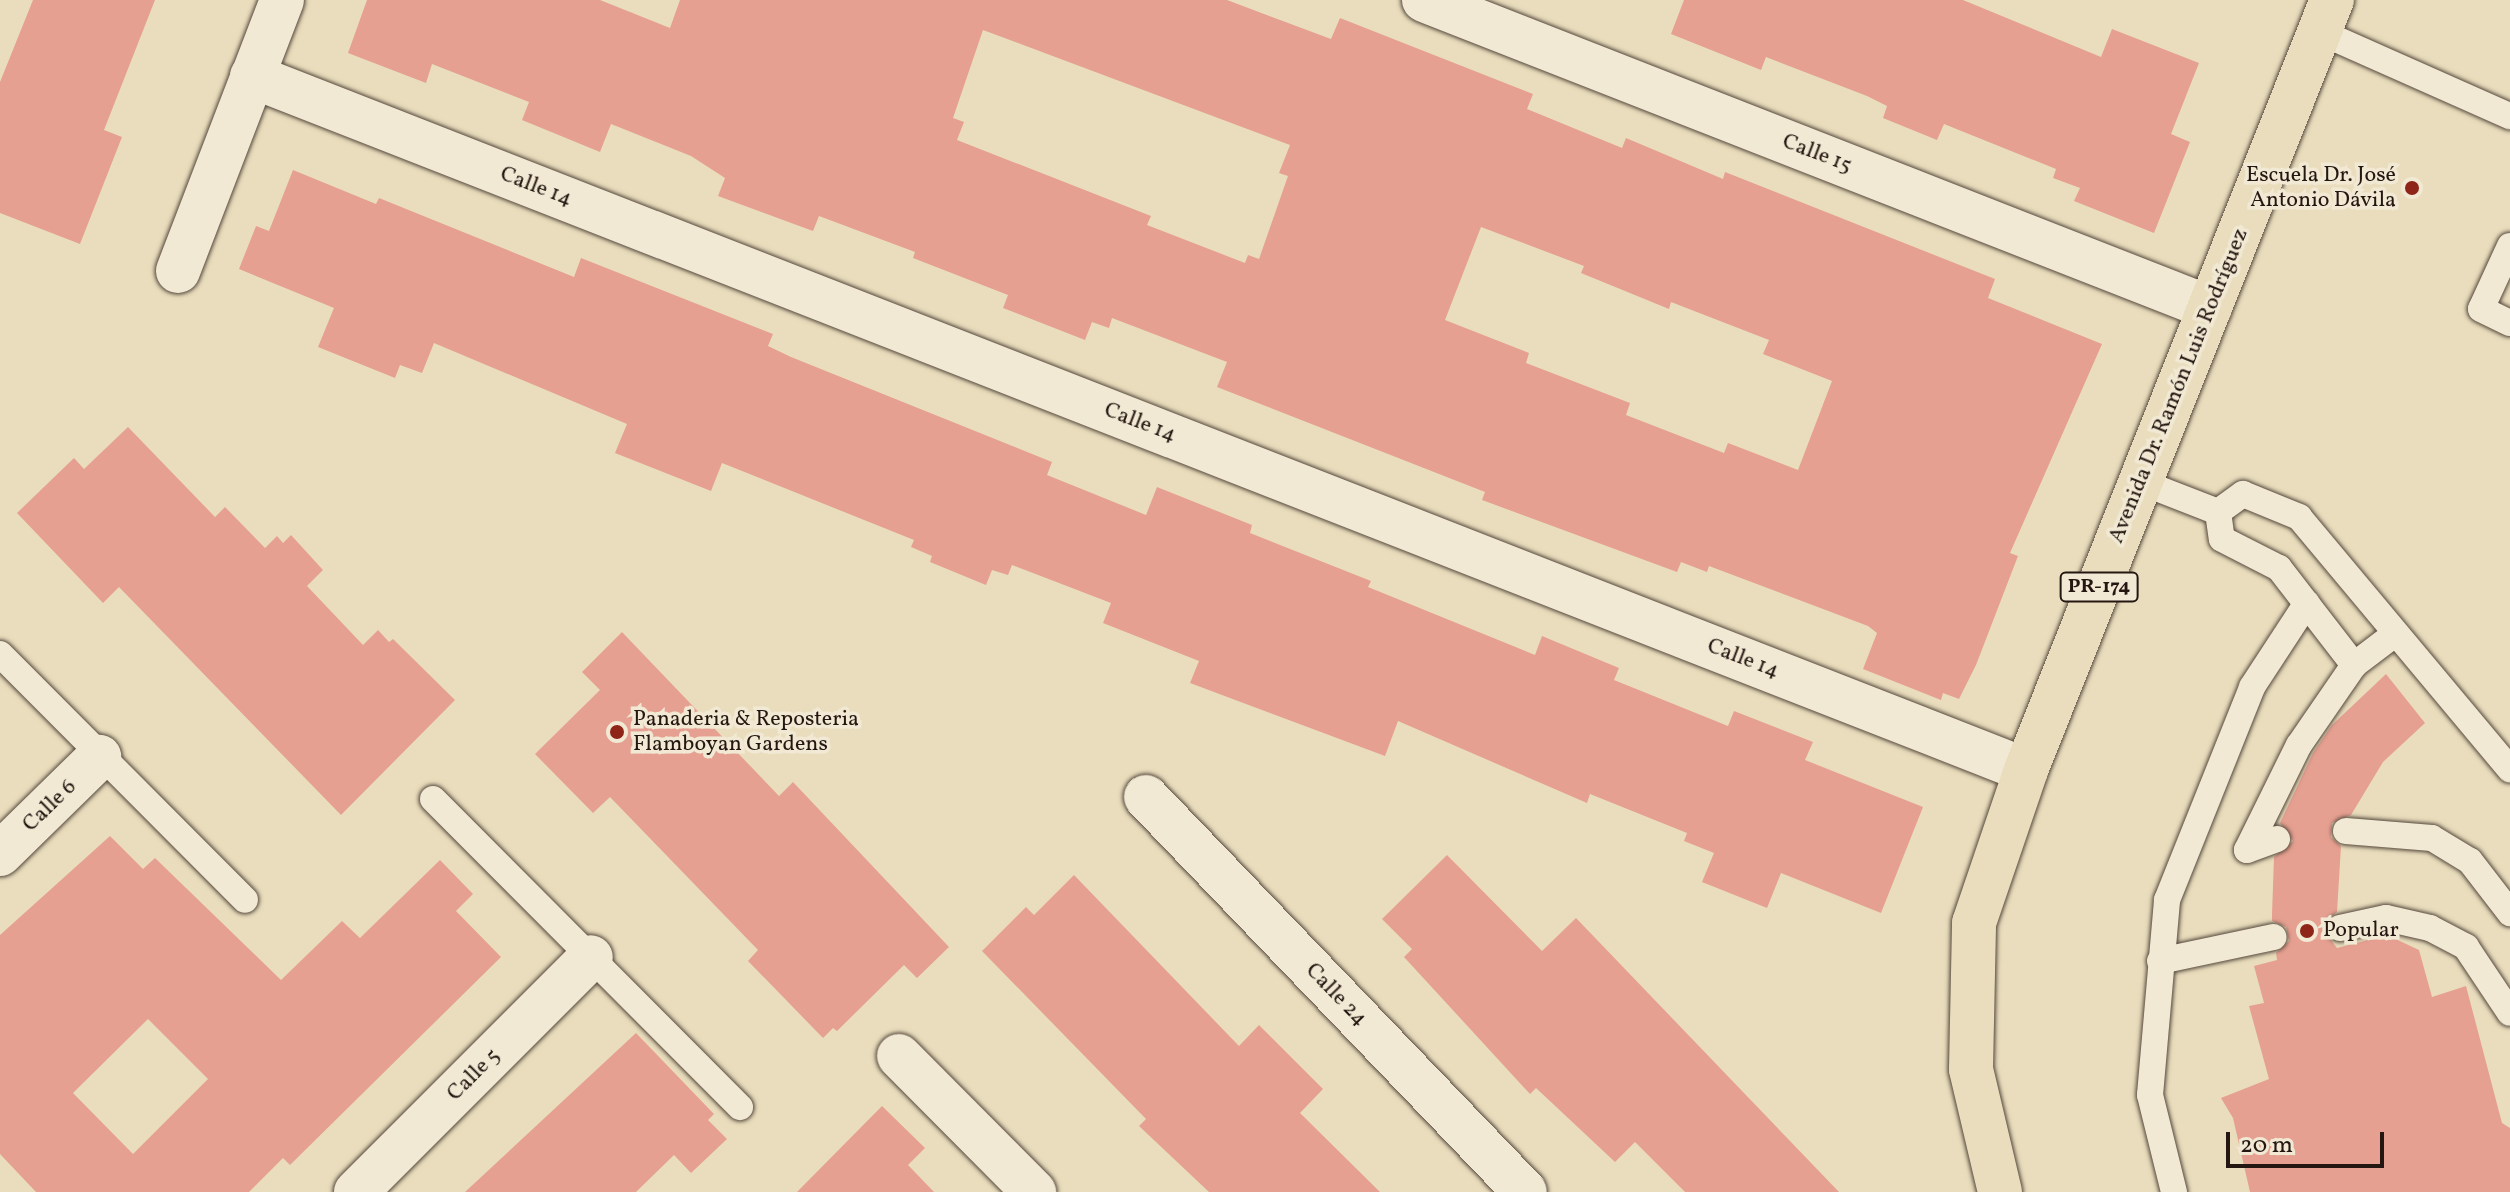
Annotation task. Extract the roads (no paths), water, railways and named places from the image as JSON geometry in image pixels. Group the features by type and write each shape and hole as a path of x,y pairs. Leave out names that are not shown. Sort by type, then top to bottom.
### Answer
{"main road":[{"name":"Avenida Dr. Ramón Luis Rodríguez","path":"2000,1192 1971,1069 1974,923 2026,770 2326,16"}],"street":[{"path":"178,271 282,0"},
{"name":"Calle 15","path":"1424,0 2210,308"},
{"name":"Calle 14","path":"252,76 2026,770"},
{"name":"Calle 6","path":"0,854 99,757"},
{"name":"Calle 24","path":"1146,797 1525,1192"},
{"name":"Calle 5","path":"356,1192 591,957"},
{"path":"899,1056 1034,1192"}],"lane":[{"path":"2326,16 2510,116"},
{"path":"2510,246 2481,309 2510,323"},
{"path":"2141,482 2218,512"},
{"path":"2218,512 2243,494 2299,517 2510,769"},
{"path":"2218,512 2222,539 2279,568 2354,665"},
{"path":"2174,1192 2150,1095 2167,900 2252,687 2307,603"},
{"path":"2277,839 2247,850 2299,745 2354,665 2395,634"},
{"path":"0,654 99,757 245,900"},
{"path":"433,799 740,1107"},
{"path":"2346,831 2432,838 2470,861 2510,913"},
{"path":"2340,928 2386,918 2430,928 2466,947 2510,1013"},
{"path":"2160,961 2274,937"}],"place":[{"name":"Escuela Dr. José Antonio Dávila","path":"2412,188"},
{"name":"Panaderia & Reposteria Flamboyan Gardens","path":"617,732"},
{"name":"Popular","path":"2307,931"}]}
